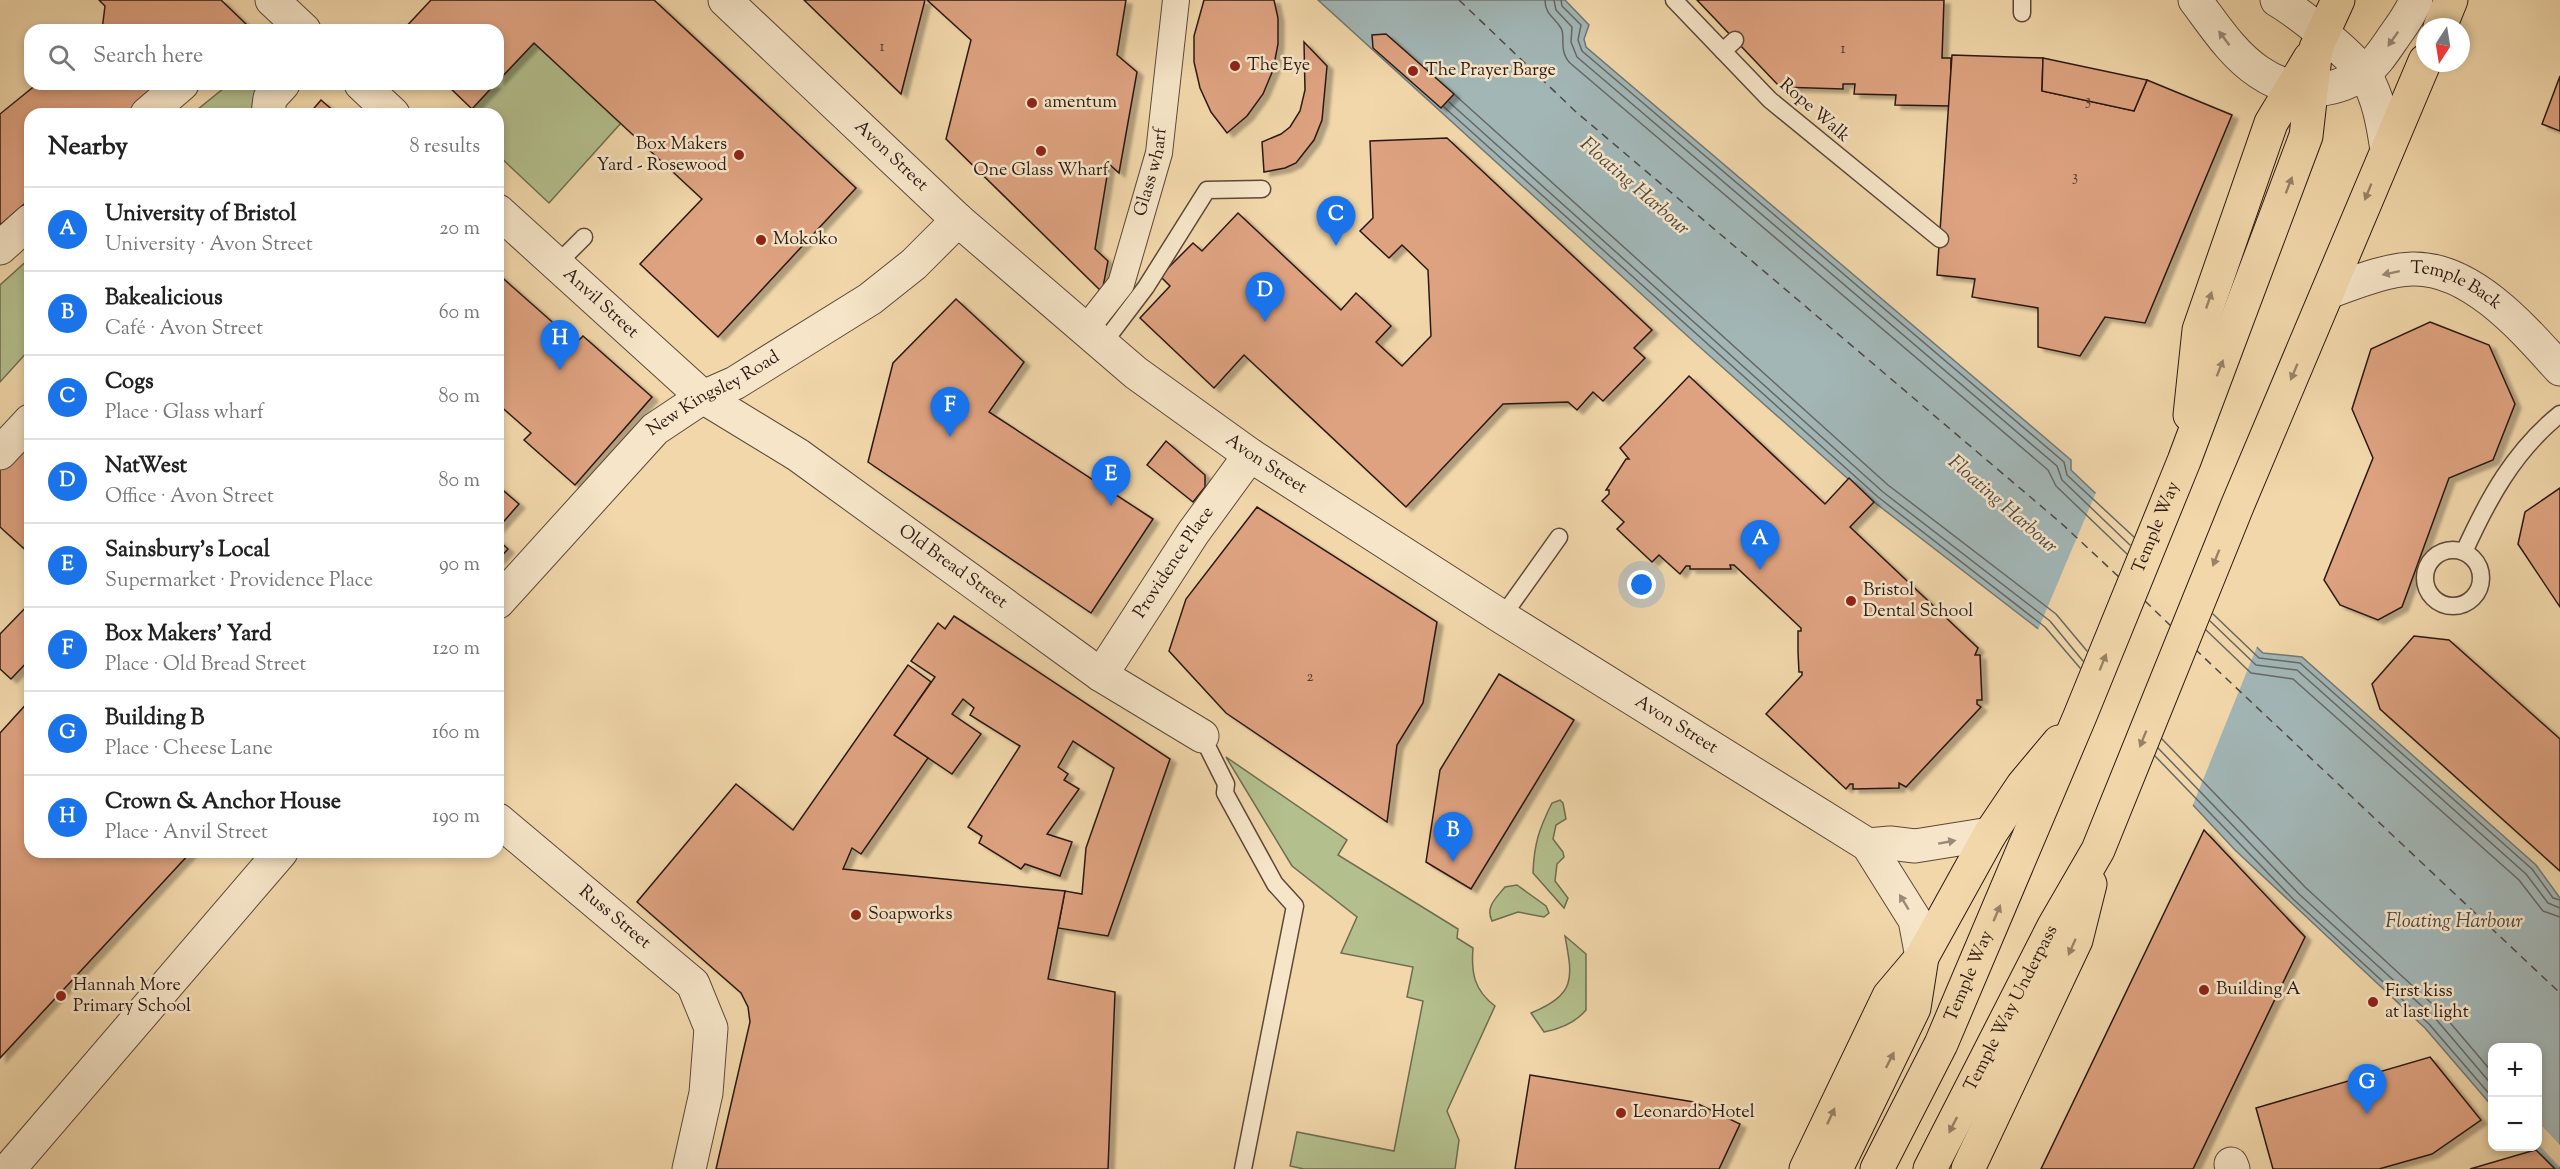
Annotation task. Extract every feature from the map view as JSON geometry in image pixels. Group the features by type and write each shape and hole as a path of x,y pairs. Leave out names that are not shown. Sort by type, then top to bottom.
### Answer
{"highway":[{"name":"Temple Way","path":"1877,1169 1941,1044 2033,794 2080,716 2184,461 2303,146 2302,89 2319,41 2338,0"},
{"path":"2444,18 2451,0"},
{"path":"1968,1169 2076,940 2098,850 2238,504 2420,72"},
{"path":"1806,1169 1889,996 1922,957 1990,834 2033,794"},
{"name":"Temple Way Underpass","path":"1930,1169 2054,926 2098,850"},
{"path":"1836,1169 1914,1008 1922,957"}],"street":[{"name":"Avon Street","path":"725,0 958,220 1136,373 1251,455 1502,617 1869,845 1915,920 1922,957"},
{"name":"Glass wharf","path":"1093,338 1121,285 1159,153 1176,0"},
{"path":"2195,0 2235,52 2258,72 2302,89 2334,88 2364,73 2385,50 2412,11 2416,0"},
{"path":"2277,0 2319,41 2364,73 2382,117 2387,150"},
{"path":"154,108 175,90"},
{"path":"269,108 270,98 277,90"},
{"path":"367,90 387,108"},
{"name":"Anvil Street","path":"504,217 703,397"},
{"name":"New Kingsley Road","path":"504,595 655,429 703,397 735,382 870,298 914,264 958,220"},
{"path":"0,248 24,226"},
{"name":"Temple Back","path":"2328,292 2370,278 2410,269 2444,273 2467,283 2511,318 2559,365"},
{"name":"Old Bread Street","path":"703,397 798,455 1101,675 1202,736"},
{"path":"0,453 24,427"},
{"name":"Providence Place","path":"1101,675 1193,533 1251,455"},
{"name":"Russ Street","path":"504,825 693,984 711,1028 706,1093 689,1169"},
{"path":"1869,845 1890,843 1915,846 1990,834"},
{"path":"9,1169 276,858"}],"lane":[{"name":"Rope Walk","path":"1674,0 1729,45 1770,100 1940,239"},
{"path":"1093,338 1146,287 1207,190 1262,189"},
{"path":"556,265 584,237"},
{"path":"2464,552 2486,504 2508,469 2541,429 2560,414"},
{"path":"1502,617 1558,537"},
{"path":"1202,736 1226,784 1225,793 1275,884 1295,906 1243,1169"}],"green space":[{"path":"534,43 621,123 549,203 504,161 504,108 473,108 490,90 504,90 504,75"},
{"path":"222,90 265,90 260,108 199,108"},
{"path":"24,263 24,356 0,382 0,285"},
{"path":"1226,757 1347,840 1338,855 1458,929 1457,938 1473,948 1475,980 1482,994 1495,1006 1447,1111 1459,1140 1455,1169 1304,1169 1290,1166 1297,1132 1394,1151 1423,1001 1407,997 1413,967 1341,953 1357,917 1292,866"},
{"path":"1560,800 1563,803 1566,819 1556,825 1553,839 1564,857 1557,864 1555,881 1568,898 1564,908 1533,873 1536,845 1541,829 1552,803"},
{"path":"1517,885 1546,906 1549,913 1544,917 1518,912 1492,921 1490,911 1495,899 1505,887"},
{"path":"1565,936 1586,954 1586,1010 1567,1024 1544,1032 1531,1013 1556,999 1564,992 1568,984 1570,974"}],"water":[{"name":"Floating Harbour","path":"1318,0 1565,0 1589,25 1584,39 1586,47 2071,460 2071,470 2263,653 2302,657 2536,865 2560,898 2560,1169 2555,1169 2536,1151 2542,1151 2542,1043 2488,1043 2488,1101 2425,1028 2235,850 2135,743 2041,631 1874,502"}],"pier":[{"path":"2097,490 2258,644 2192,807 2132,745 2037,632"},
{"path":"2542,1126 2560,1145 2560,1167 2542,1148"}],"building":[{"path":"99,0 221,0 246,24 103,24 105,6"},
{"name":"Box Makers Yard - Rosewood","path":"431,0 654,0 856,188 718,337 640,264 702,199 534,43 504,75 504,24 409,24"},
{"path":"804,0 925,0 901,94"},
{"name":"One Glass Wharf","path":"927,0 1126,0 1117,55 1137,72 1119,173 1109,164 1095,249 1108,261 1102,292 946,139 971,40"},
{"name":"The Eye","path":"1204,0 1274,0 1278,18 1278,44 1273,70 1263,94 1247,116 1227,133 1211,112 1200,88 1194,62 1194,36"},
{"path":"1697,0 1944,0 1942,58 1951,58 1950,106 1895,105 1896,95 1854,94 1855,84 1843,84 1843,89 1780,87"},
{"name":"The Prayer Barge","path":"1386,34 1454,94 1441,108 1373,48 1372,35"},
{"path":"1304,42 1327,66 1322,120 1314,140 1296,163 1285,168 1264,172 1262,142 1281,134 1290,127 1300,111 1305,90"},
{"path":"1952,55 2043,58 2042,91 2134,111 2147,80 2232,115 2145,323 2105,317 2080,356 2038,347 2038,308 1972,297 1975,279 1937,275"},
{"path":"2043,58 2147,80 2134,111 2042,91"},
{"path":"2560,76 2560,131 2542,124"},
{"path":"30,90 154,90 134,108 24,108 24,204 0,225 0,114"},
{"path":"452,90 489,90 471,108"},
{"path":"321,100 330,108 314,108"},
{"path":"1447,138 1652,330 1634,348 1645,358 1603,401 1593,392 1577,410 1568,402 1503,404 1406,507 1244,355 1214,388 1140,318 1170,286 1160,276 1193,243 1202,251 1238,213 1341,310 1356,293 1391,326 1376,342 1402,366 1431,336 1428,270 1402,245 1389,258 1360,231 1373,218 1370,141"},
{"path":"504,279 576,343 583,336 652,397 575,485 524,440 531,433 504,409"},
{"path":"956,299 1024,362 989,412 1153,519 1091,613 868,462 893,363"},
{"path":"2430,322 2489,345 2515,404 2493,460 2449,478 2402,607 2378,620 2340,605 2324,580 2373,458 2352,409 2371,349"},
{"name":"Bristol Dental School","path":"1689,376 1825,504 1849,478 1874,502 1850,527 1978,648 1975,655 1980,655 1982,700 1977,700 1977,704 1981,707 1906,787 1899,783 1899,788 1853,789 1853,784 1850,784 1846,789 1766,714 1802,675 1802,672 1799,672 1798,652 1798,631 1801,631 1801,628 1734,565 1730,565 1731,569 1690,569 1690,566 1686,566 1680,574 1659,555 1652,562 1617,529 1624,522 1602,501 1609,494 1609,490 1606,490 1626,459 1629,459 1620,448"},
{"path":"24,437 24,549 0,527 0,464"},
{"path":"1166,441 1205,475 1205,487 1193,502 1147,465"},
{"path":"2560,488 2560,607 2518,544 2525,512"},
{"path":"504,491 519,504 504,521"},
{"path":"1257,507 1437,622 1423,703 1397,745 1387,822 1226,713 1169,651 1186,599"},
{"path":"24,609 24,665 11,679 0,669 0,634"},
{"path":"954,616 1170,759 1108,936 1058,928 1065,891 1082,894 1086,848 1114,768 1073,741 1058,767 1068,774 1064,780 1079,789 1047,834 1072,842 1060,876 1025,864 1021,869 979,843 982,836 968,827 1020,746 970,715 974,708 963,699 952,714 981,734 952,774 894,735 935,677 911,661 938,623 945,629"},
{"path":"2414,636 2449,640 2560,739 2560,871 2380,709 2372,684"},
{"name":"Soapworks","path":"908,665 931,682 894,735 928,758 861,854 852,848 843,869 1065,891 1048,979 1115,992 1108,1169 716,1169 750,1022 748,1007 741,993 637,902 736,784 793,830"},
{"path":"1499,674 1574,720 1471,889 1426,862 1440,770"},
{"path":"24,707 24,858 185,858 0,1058 0,733"},
{"name":"Building A","path":"2204,830 2305,937 2193,1169 2041,1169"},
{"path":"2430,1057 2481,1120 2432,1154 2379,1169 2273,1169 2256,1108"},
{"name":"Leonardo Hotel","path":"1530,1075 1694,1102 1740,1124 1719,1169 1515,1169"},
{"path":"2537,1151 2555,1169 2470,1169"}],"ferry route":[{"path":"1459,0 1575,111 2061,523 2120,578"},
{"path":"2145,601 2172,627"},
{"path":"2195,649 2560,993"}],"place":[{"name":"The Eye","path":"1235,66"},
{"name":"The Prayer Barge","path":"1413,71"},
{"name":"amentum","path":"1032,103"},
{"name":"One Glass Wharf","path":"1041,151"},
{"name":"Box Makers Yard - Rosewood","path":"739,155"},
{"name":"Mokoko","path":"761,240"},
{"name":"Cogs","path":"1336,246"},
{"name":"NatWest","path":"1265,322"},
{"name":"Crown & Anchor House","path":"560,370"},
{"name":"Box Makers' Yard","path":"950,437"},
{"name":"Sainsbury's Local","path":"1111,506"},
{"name":"University of Bristol","path":"1760,570"},
{"name":"Bristol Dental School","path":"1851,601"},
{"name":"Bakealicious","path":"1453,862"},
{"name":"Soapworks","path":"856,915"},
{"name":"Building A","path":"2204,990"},
{"name":"Hannah More Primary School","path":"61,996"},
{"name":"First kiss at last light","path":"2373,1002"},
{"name":"Leonardo Hotel","path":"1621,1113"},
{"name":"Building B","path":"2367,1114"}]}
